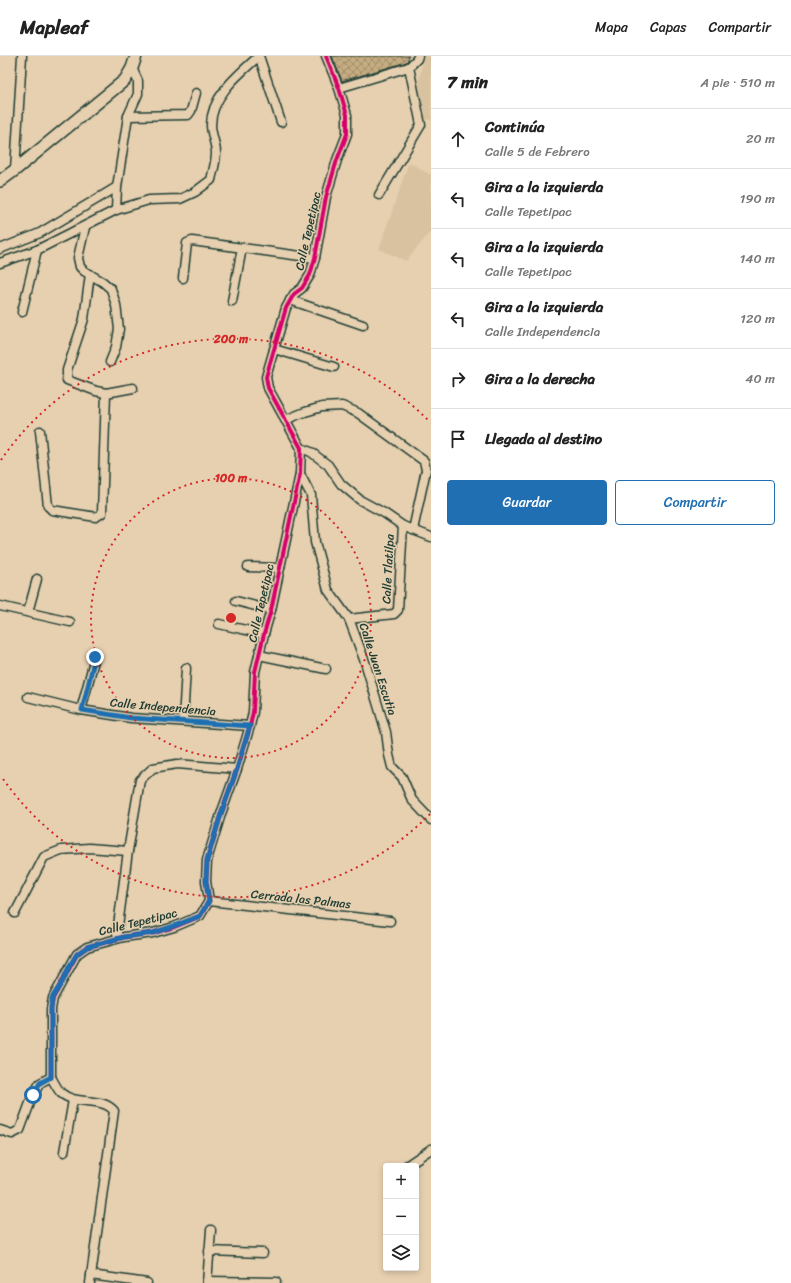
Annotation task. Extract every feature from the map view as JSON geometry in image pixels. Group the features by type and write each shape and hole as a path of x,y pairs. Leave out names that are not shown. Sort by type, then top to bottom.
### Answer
{"main road":[{"path":"0,180 15,170 125,80 132,68 136,56"}],"street":[{"path":"15,170 22,56"},
{"path":"0,263 37,250 116,210 149,200 180,199 195,192 212,180 216,152 211,125 219,98 236,77 259,56 281,122"},
{"name":"Calle Tepetipac","path":"51,1077 52,998 77,954 87,947 124,937 153,933 200,916 209,901 206,881 207,860 250,726 253,712 255,672 264,634 272,610 300,474 301,448 268,388 266,377 286,308 294,294 302,288 310,275 315,258 326,197 337,160 347,134 347,115 339,88 326,56"},
{"path":"339,88 409,67 418,56"},
{"path":"379,195 421,125 409,67"},
{"path":"116,210 116,187 128,116 138,94 138,82 132,68"},
{"path":"128,116 188,115 191,112 196,93"},
{"path":"0,249 40,233 116,187"},
{"path":"85,227 78,258 80,266 84,271 103,282 111,289 116,305 119,329 116,347 110,362"},
{"path":"183,278 187,243 192,241 315,258"},
{"path":"232,301 242,248"},
{"path":"22,312 37,250"},
{"path":"90,274 84,319 67,370 67,380 96,391 106,393 133,388"},
{"path":"290,300 363,325"},
{"path":"274,349 334,367"},
{"path":"40,431 48,506 52,510 96,517 102,513 106,393"},
{"path":"285,420 322,407 342,406 358,413 424,461 426,470 413,530"},
{"name":"Calle Tlatilpa","path":"301,448 311,452 328,464 341,484 360,500 384,513 403,526 431,537"},
{"name":"Calle Juan Escutia","path":"300,474 311,495 315,542 328,590 349,620 365,662 386,732 392,767 402,776 412,800 431,820"},
{"name":"Calle Tlatilpa","path":"349,620 394,614 398,610 403,526"},
{"path":"248,567 280,568"},
{"path":"28,612 37,579"},
{"path":"236,601 272,610"},
{"path":"0,606 70,622"},
{"path":"219,624 264,634"},
{"path":"259,655 326,669"},
{"path":"82,710 95,657"},
{"path":"183,721 186,668"},
{"name":"Calle Independencia","path":"28,697 82,710 131,718 250,726"},
{"path":"117,933 128,851 140,780 153,768 177,764 237,769"},
{"path":"15,913 44,857 61,850 89,848 128,851"},
{"name":"Cerrada las Palmas","path":"209,901 390,921"},
{"path":"0,1130 12,1134 20,1130 33,1095 40,1083 51,1077 60,1092 72,1100 106,1104 114,1111 91,1279 147,1283"},
{"path":"64,1152 72,1100"},
{"path":"410,1163 431,1149"},
{"path":"211,1230 207,1282 276,1282"},
{"path":"209,1251 263,1253"}],"shaded area":[{"path":"424,56 431,56 431,120 423,119 417,89"},
{"path":"409,162 431,175 431,231 406,261 379,249"}],"building":[{"path":"332,56 409,56 407,62 342,81"}],"cycle path":[{"path":"51,1077 51,1009 53,998 77,954 87,947 124,937 153,933 174,927 200,916 209,901 206,881 207,860 250,726 253,712 255,672 271,610 300,474 301,448 268,388 266,377 286,308 294,294 302,288 310,275 315,258 326,197 337,160 347,134 347,115 339,88 326,56"}],"route":[{"path":"33,1095 40,1083 51,1077 52,998 77,954 87,947 124,937 153,933 200,916 209,901 206,881 207,860 250,726 131,718 82,710 95,657"}]}
